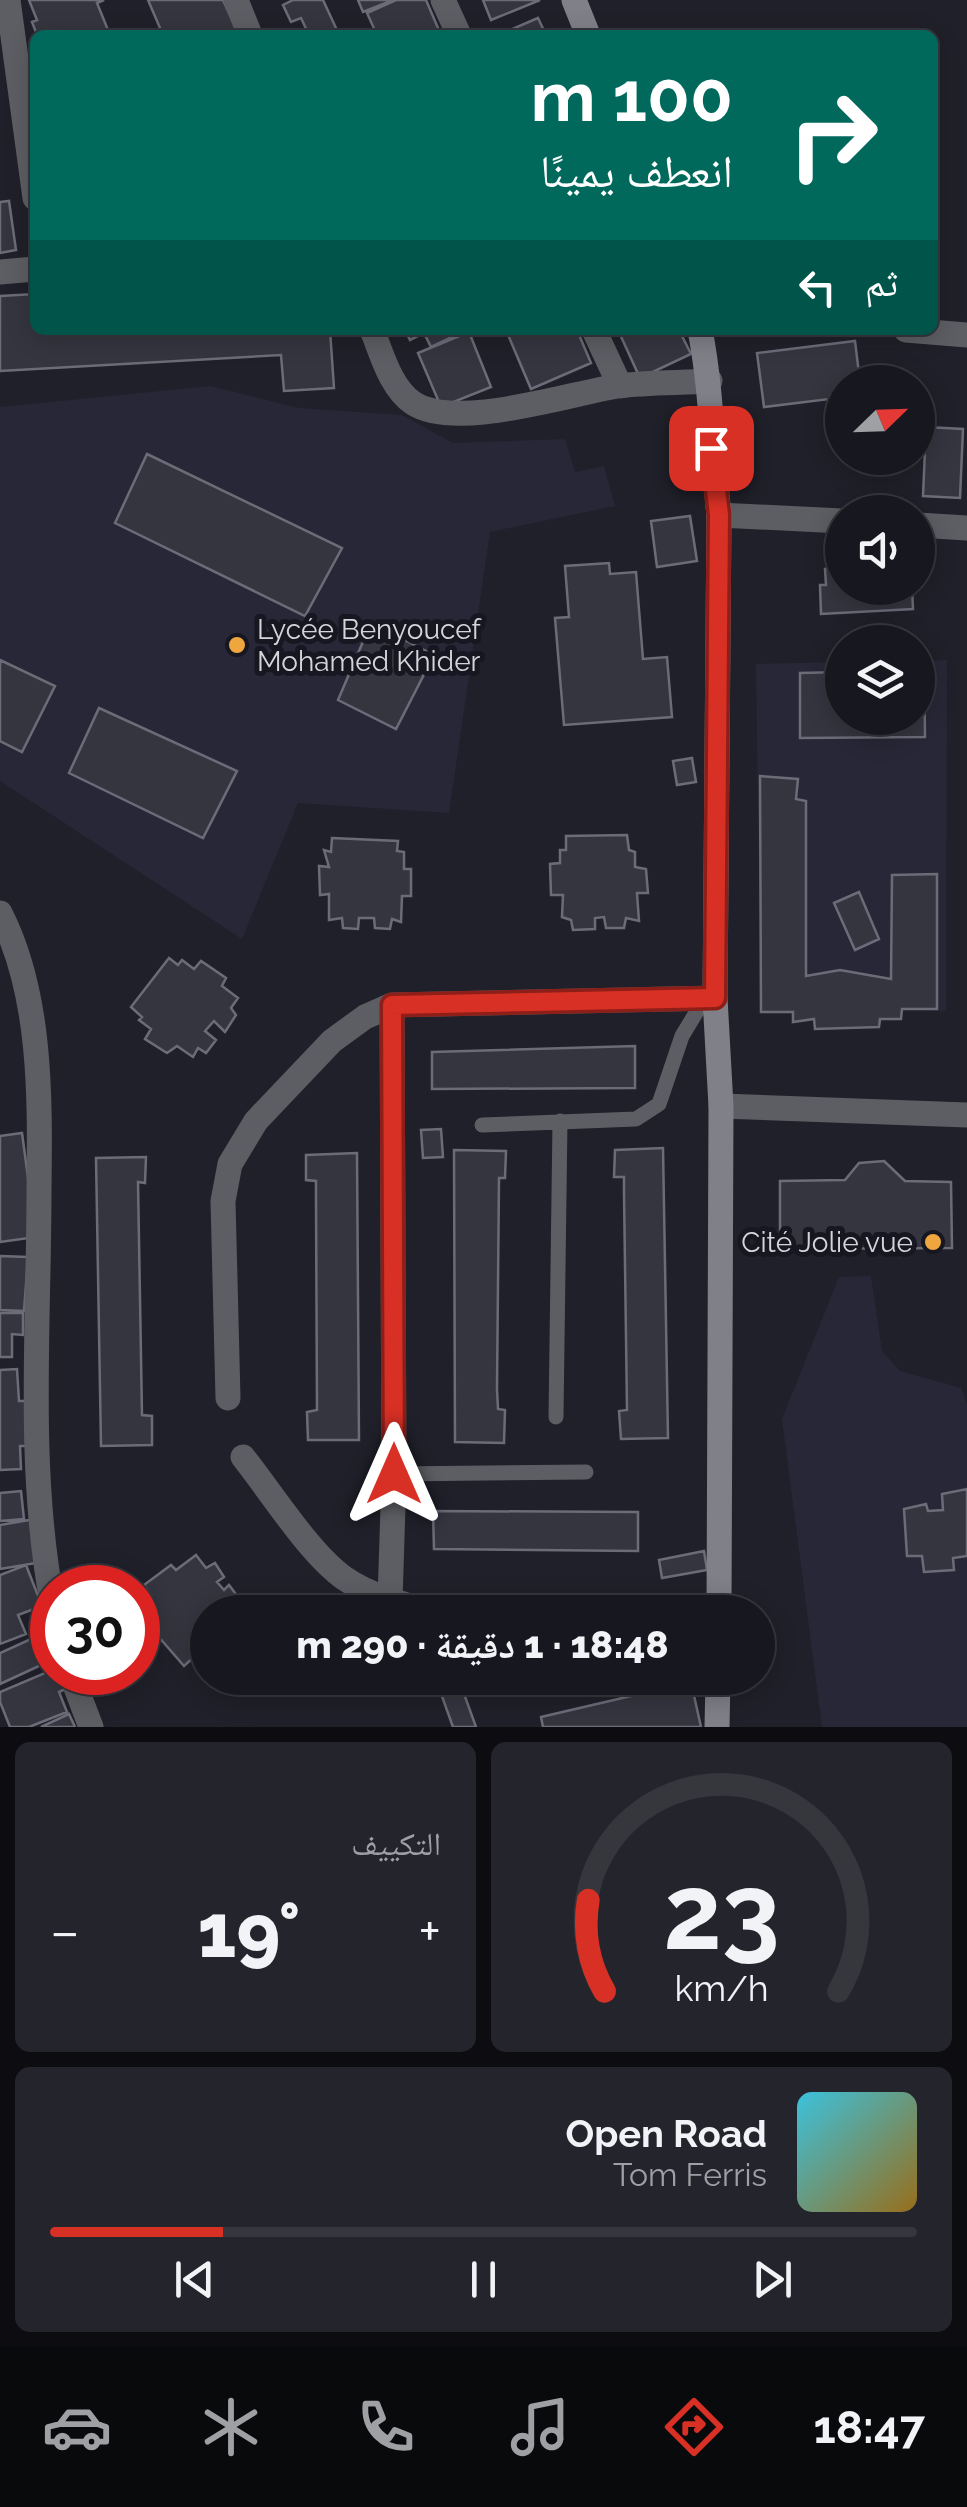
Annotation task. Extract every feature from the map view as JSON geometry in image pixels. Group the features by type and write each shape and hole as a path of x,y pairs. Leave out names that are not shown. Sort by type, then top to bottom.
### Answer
{"street":[{"path":"8,0 30,161"},
{"path":"236,0 248,30"},
{"path":"444,0 458,30"},
{"path":"574,0 586,30"},
{"path":"0,272 30,269"},
{"path":"938,333 967,335"},
{"path":"374,335 396,386 414,404 443,412 500,410 620,386 710,382"},
{"path":"596,335 620,386"},
{"path":"701,335 710,382 711,448 719,515 710,998 720,1106 719,1595"},
{"path":"719,515 825,520"},
{"path":"935,526 967,528"},
{"path":"2,923 21,968 40,1075 38,1441 48,1565"},
{"path":"228,1398 223,1201 230,1164 256,1121 332,1041 365,1017 392,1005 710,998"},
{"path":"390,1595 394,1474 392,1005"},
{"path":"720,1106 967,1115"},
{"path":"243,1457 318,1552 344,1578 378,1595"},
{"path":"79,1695 91,1727"},
{"path":"718,1695 718,1727"}],"lane":[{"path":"482,1126 636,1119 648,1114 659,1104 682,1036 710,998"},
{"path":"556,1417 560,1121"},
{"path":"394,1474 586,1472"}],"shaded area":[{"name":"Lycée Benyoucef Mohamed Khider","path":"210,386 299,408 402,415 453,443 565,439 575,472 604,466 615,506 490,532 449,813 298,803 242,939 0,781 0,407"},
{"path":"935,660 947,660 946,1011 902,1009 901,1019 881,1019 879,1027 815,1029 814,1020 793,1022 792,1012 761,1012 756,664 825,662 825,735 935,735"},
{"path":"871,1276 882,1351 900,1371 961,1388 967,1404 967,1727 822,1727 782,1419 839,1277"}],"building":[{"path":"29,0 104,0 97,3 108,30 35,30 32,22 37,20"},
{"path":"148,0 223,0 237,30 161,30"},
{"path":"293,0 323,0 336,28 307,30 301,18 291,22 283,5"},
{"path":"358,0 393,0 363,12"},
{"path":"396,0 426,0 439,30 375,30 367,13"},
{"path":"483,0 540,0 491,20"},
{"path":"538,18 544,30 510,30"},
{"path":"9,201 16,250 0,253 0,202"},
{"path":"30,294 30,335 330,335 334,388 284,391 281,355 0,371 0,296"},
{"path":"425,335 456,335 431,347"},
{"path":"470,335 491,387 441,407 418,353"},
{"path":"508,335 579,335 591,363 531,389"},
{"path":"620,335 682,335 691,354 640,378"},
{"path":"855,341 858,365 825,365 825,400 764,407 757,353"},
{"path":"935,427 963,429 960,498 923,495 924,475 935,475"},
{"path":"147,454 342,548 305,616 115,523"},
{"path":"690,516 697,561 657,567 651,521"},
{"path":"609,563 610,574 636,572 643,659 667,657 672,717 564,725 555,618 569,617 565,566"},
{"path":"820,585 825,585 825,605 913,605 913,609 821,614"},
{"path":"371,623 434,655 396,729 338,700"},
{"path":"0,660 55,686 22,752 0,741"},
{"path":"825,672 825,735 925,737 800,738 800,673"},
{"path":"99,708 237,771 203,838 69,773"},
{"path":"692,758 696,782 677,785 673,761"},
{"path":"760,776 798,779 796,799 806,801 806,976 840,970 891,979 892,875 937,874 937,1009 902,1009 901,1019 880,1019 879,1027 815,1029 814,1019 793,1022 793,1012 761,1012"},
{"path":"627,835 629,850 635,852 635,867 646,869 648,893 637,893 639,921 626,918 624,928 606,928 604,917 595,918 595,929 573,930 571,920 562,917 563,895 551,895 550,864 560,863 560,850 566,850 566,836"},
{"path":"332,838 398,841 397,851 404,852 404,869 411,869 411,896 402,896 401,922 392,919 390,929 375,928 374,918 359,918 358,929 343,928 342,918 329,920 329,894 320,895 319,866 329,867 324,850 331,852"},
{"path":"859,892 879,939 855,950 834,903"},
{"path":"169,958 178,965 182,960 194,969 201,961 226,978 222,986 238,998 231,1008 236,1015 225,1032 214,1021 205,1031 216,1040 206,1053 198,1048 193,1057 177,1046 167,1053 145,1039 151,1029 131,1007"},
{"path":"635,1046 635,1088 432,1089 432,1052"},
{"path":"441,1129 443,1157 423,1158 421,1130"},
{"path":"22,1133 36,1237 0,1242 0,1136"},
{"path":"663,1148 668,1438 621,1439 619,1411 627,1410 624,1177 614,1177 615,1150"},
{"path":"454,1150 506,1151 505,1178 499,1178 497,1389 498,1409 505,1410 504,1443 455,1442"},
{"path":"357,1153 359,1440 308,1440 307,1412 317,1410 316,1181 306,1180 306,1155"},
{"path":"146,1157 145,1183 138,1182 142,1415 152,1416 152,1445 101,1446 96,1158"},
{"path":"884,1161 905,1181 951,1182 952,1248 780,1249 780,1181 845,1180 859,1163"},
{"path":"0,1256 28,1257 24,1311 0,1310"},
{"path":"0,1313 23,1313 23,1335 12,1334 12,1357 0,1357"},
{"path":"17,1369 19,1401 30,1401 32,1446 20,1446 21,1469 0,1470 0,1370"},
{"path":"967,1489 967,1556 953,1558 954,1570 924,1572 922,1556 907,1556 904,1509 926,1504 928,1511 943,1510 942,1494"},
{"path":"21,1491 24,1519 0,1521 0,1493"},
{"path":"433,1511 638,1512 638,1551 434,1549"},
{"path":"35,1519 42,1562 0,1569 0,1525"},
{"path":"704,1551 707,1570 662,1578 659,1560"},
{"path":"196,1555 206,1568 215,1563 224,1577 217,1582 224,1590 229,1585 236,1595 190,1595 190,1660 184,1666 160,1638 160,1573 171,1565 176,1570"},
{"path":"26,1565 30,1575 30,1610 18,1615 26,1634 0,1644 0,1575"},
{"path":"30,1639 30,1670 0,1684 0,1653"},
{"path":"30,1679 30,1695 60,1695 67,1712 29,1727 10,1727 0,1692"},
{"path":"442,1695 464,1695 476,1727 453,1727"},
{"path":"635,1695 694,1695 701,1727 543,1727 541,1717"},
{"path":"69,1714 75,1727 41,1727"}],"place":[{"name":"Lycée Benyoucef Mohamed Khider","path":"237,645"},
{"name":"Cité Jolie vue","path":"933,1242"}],"route":[{"path":"394,1474 392,1005 715,998 719,515 711,448"}]}
